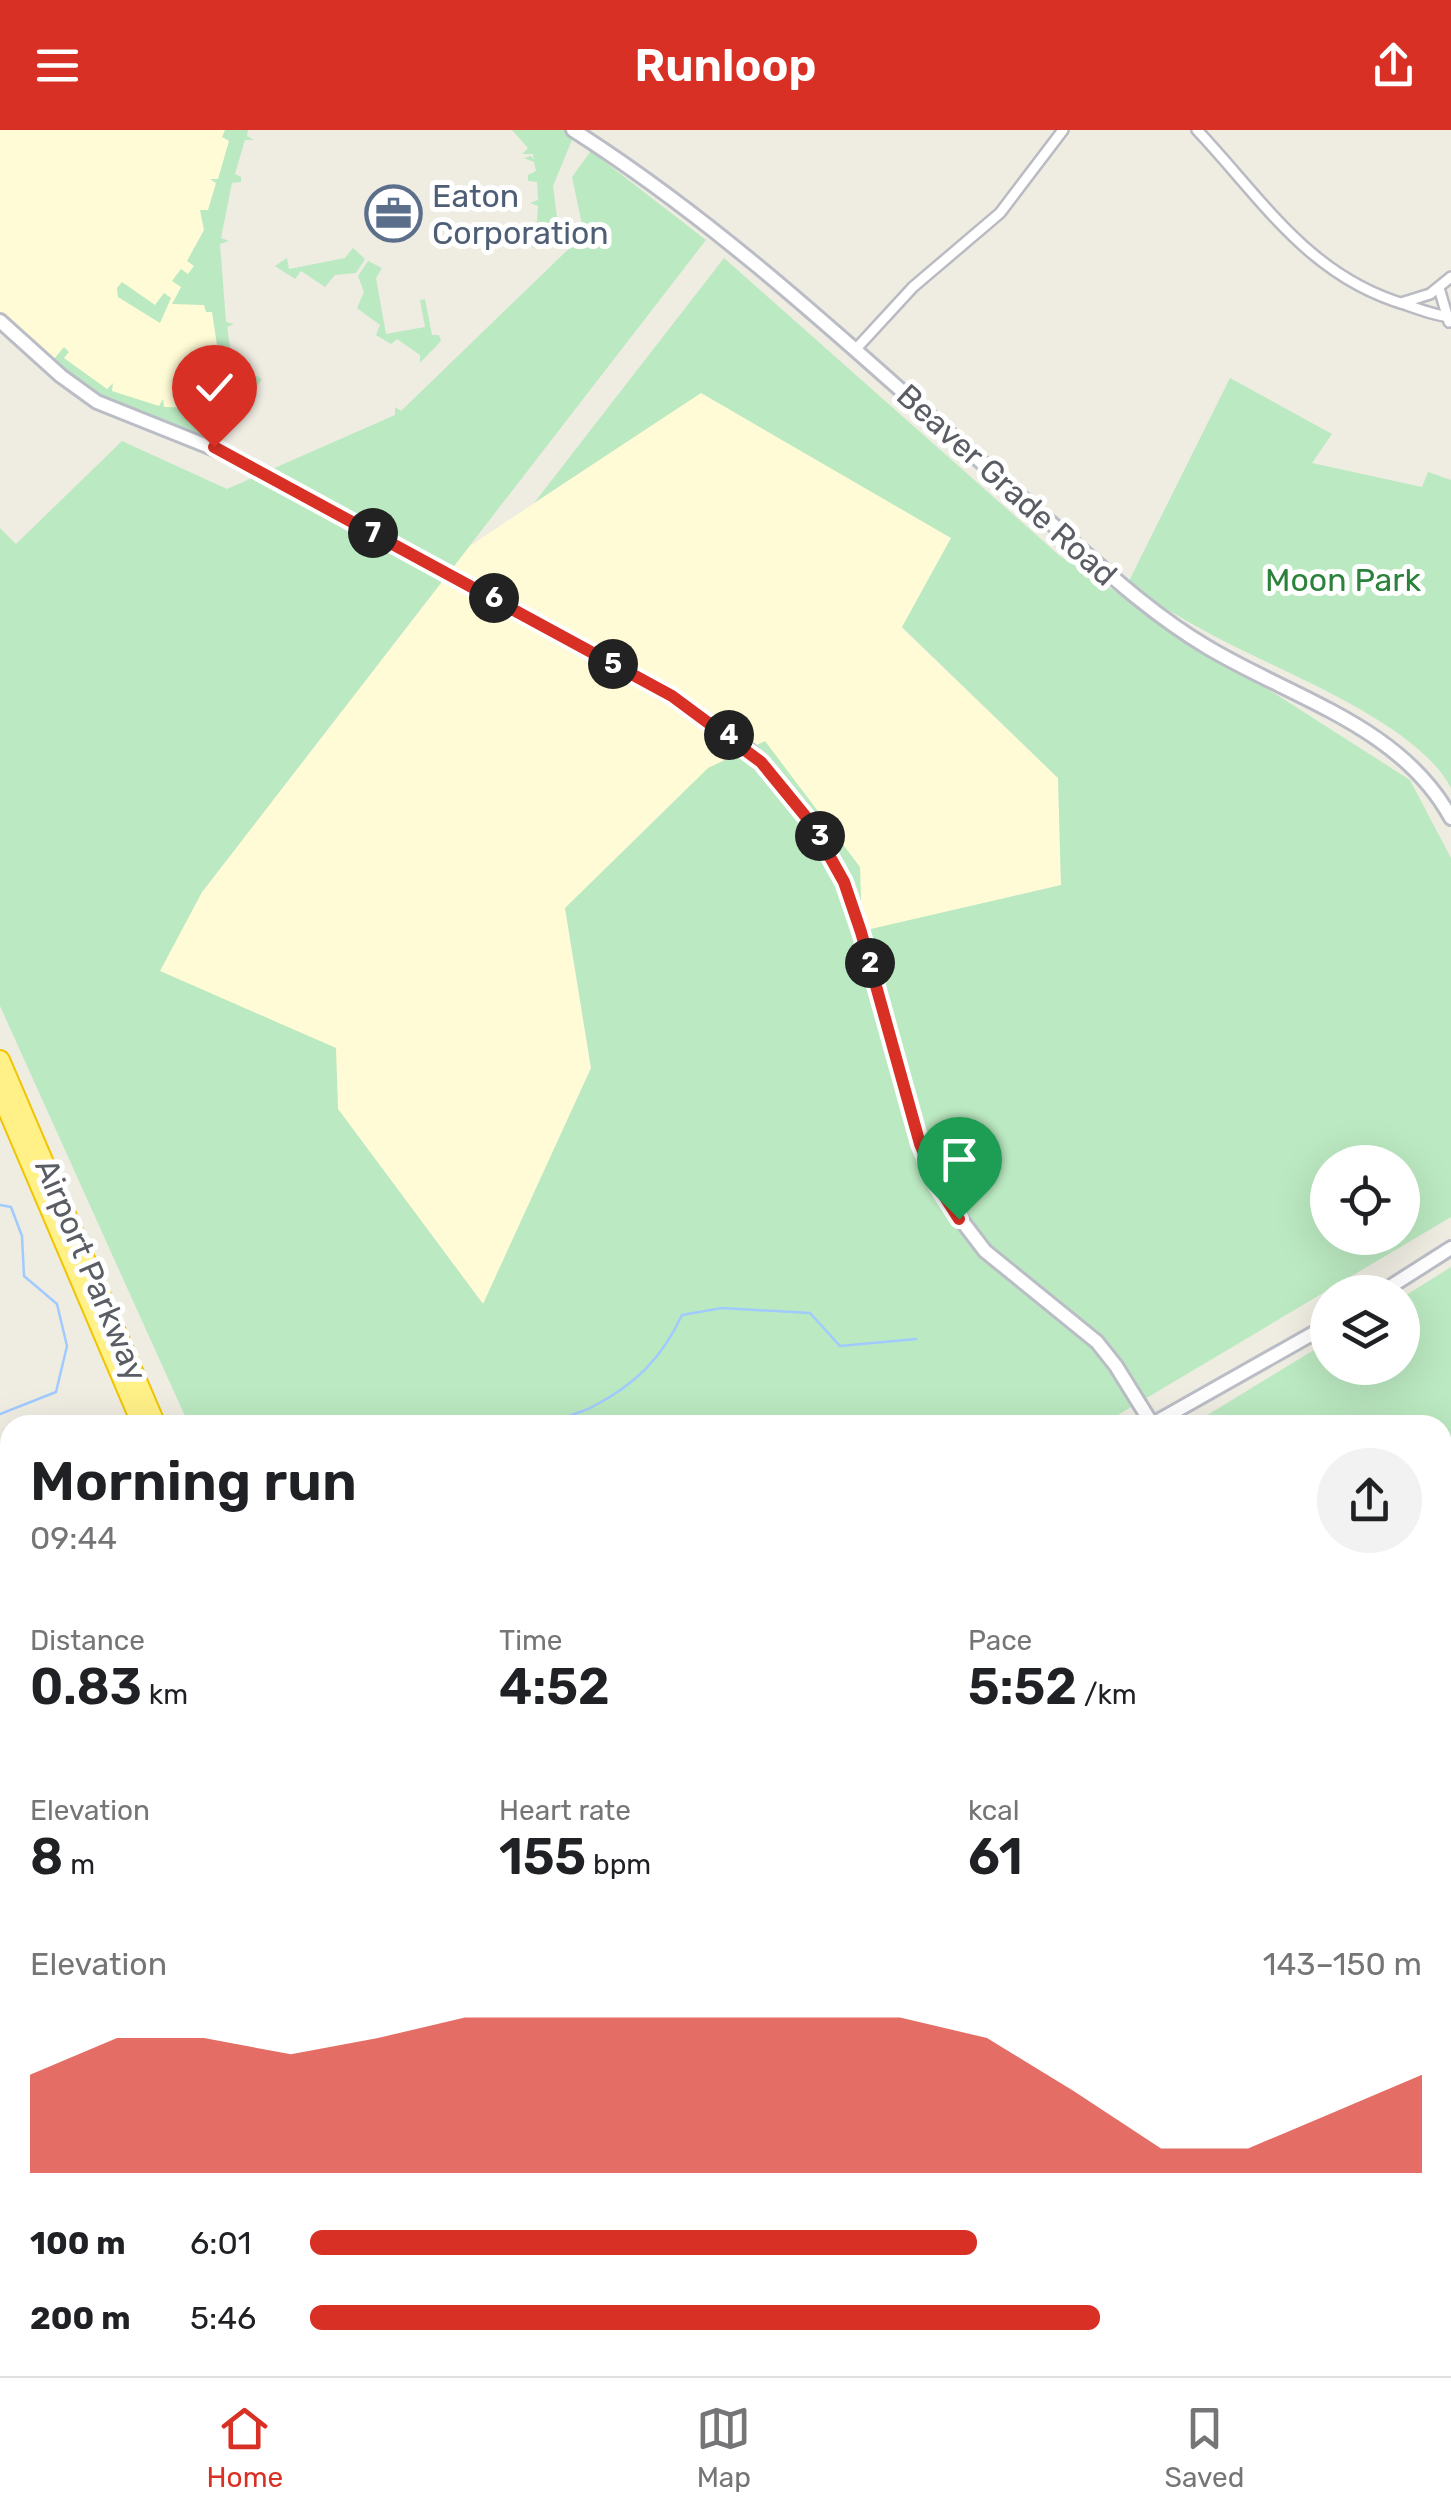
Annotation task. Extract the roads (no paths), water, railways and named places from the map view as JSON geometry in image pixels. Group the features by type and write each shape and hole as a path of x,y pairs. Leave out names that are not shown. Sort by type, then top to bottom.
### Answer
{"highway":[{"name":"Airport Parkway","path":"0,1060 84,1248 152,1415"},
{"name":"Airport Parkway","path":"0,1092 138,1415"},
{"path":"84,1248 165,1415"}],"street":[{"name":"Beaver Grade Road","path":"574,130 705,225 855,350 1156,616 1221,656 1379,740 1412,764 1451,818"},
{"path":"855,350 912,287 989,225 1062,130"},
{"path":"1196,130 1314,258 1346,282 1450,319"},
{"path":"1399,303 1440,288 1451,277"},
{"path":"1440,288 1450,319"},
{"path":"0,321 61,376 97,402 232,456 672,696 761,762 811,823 844,882 920,1144 946,1200 985,1251 1097,1342 1146,1415"},
{"path":"1409,1275 1451,1248"},
{"path":"1170,1415 1310,1335"}],"waterway":[{"path":"0,1205 11,1207 22,1236 24,1276 57,1304 67,1346 56,1392 0,1414"},
{"path":"572,1415 634,1380 666,1344 682,1315 722,1308 810,1313 840,1346 916,1339"}],"place":[{"name":"Eaton Corporation","path":"393,214"}],"park label":[{"name":"Moon Park","path":"1343,580"}]}
